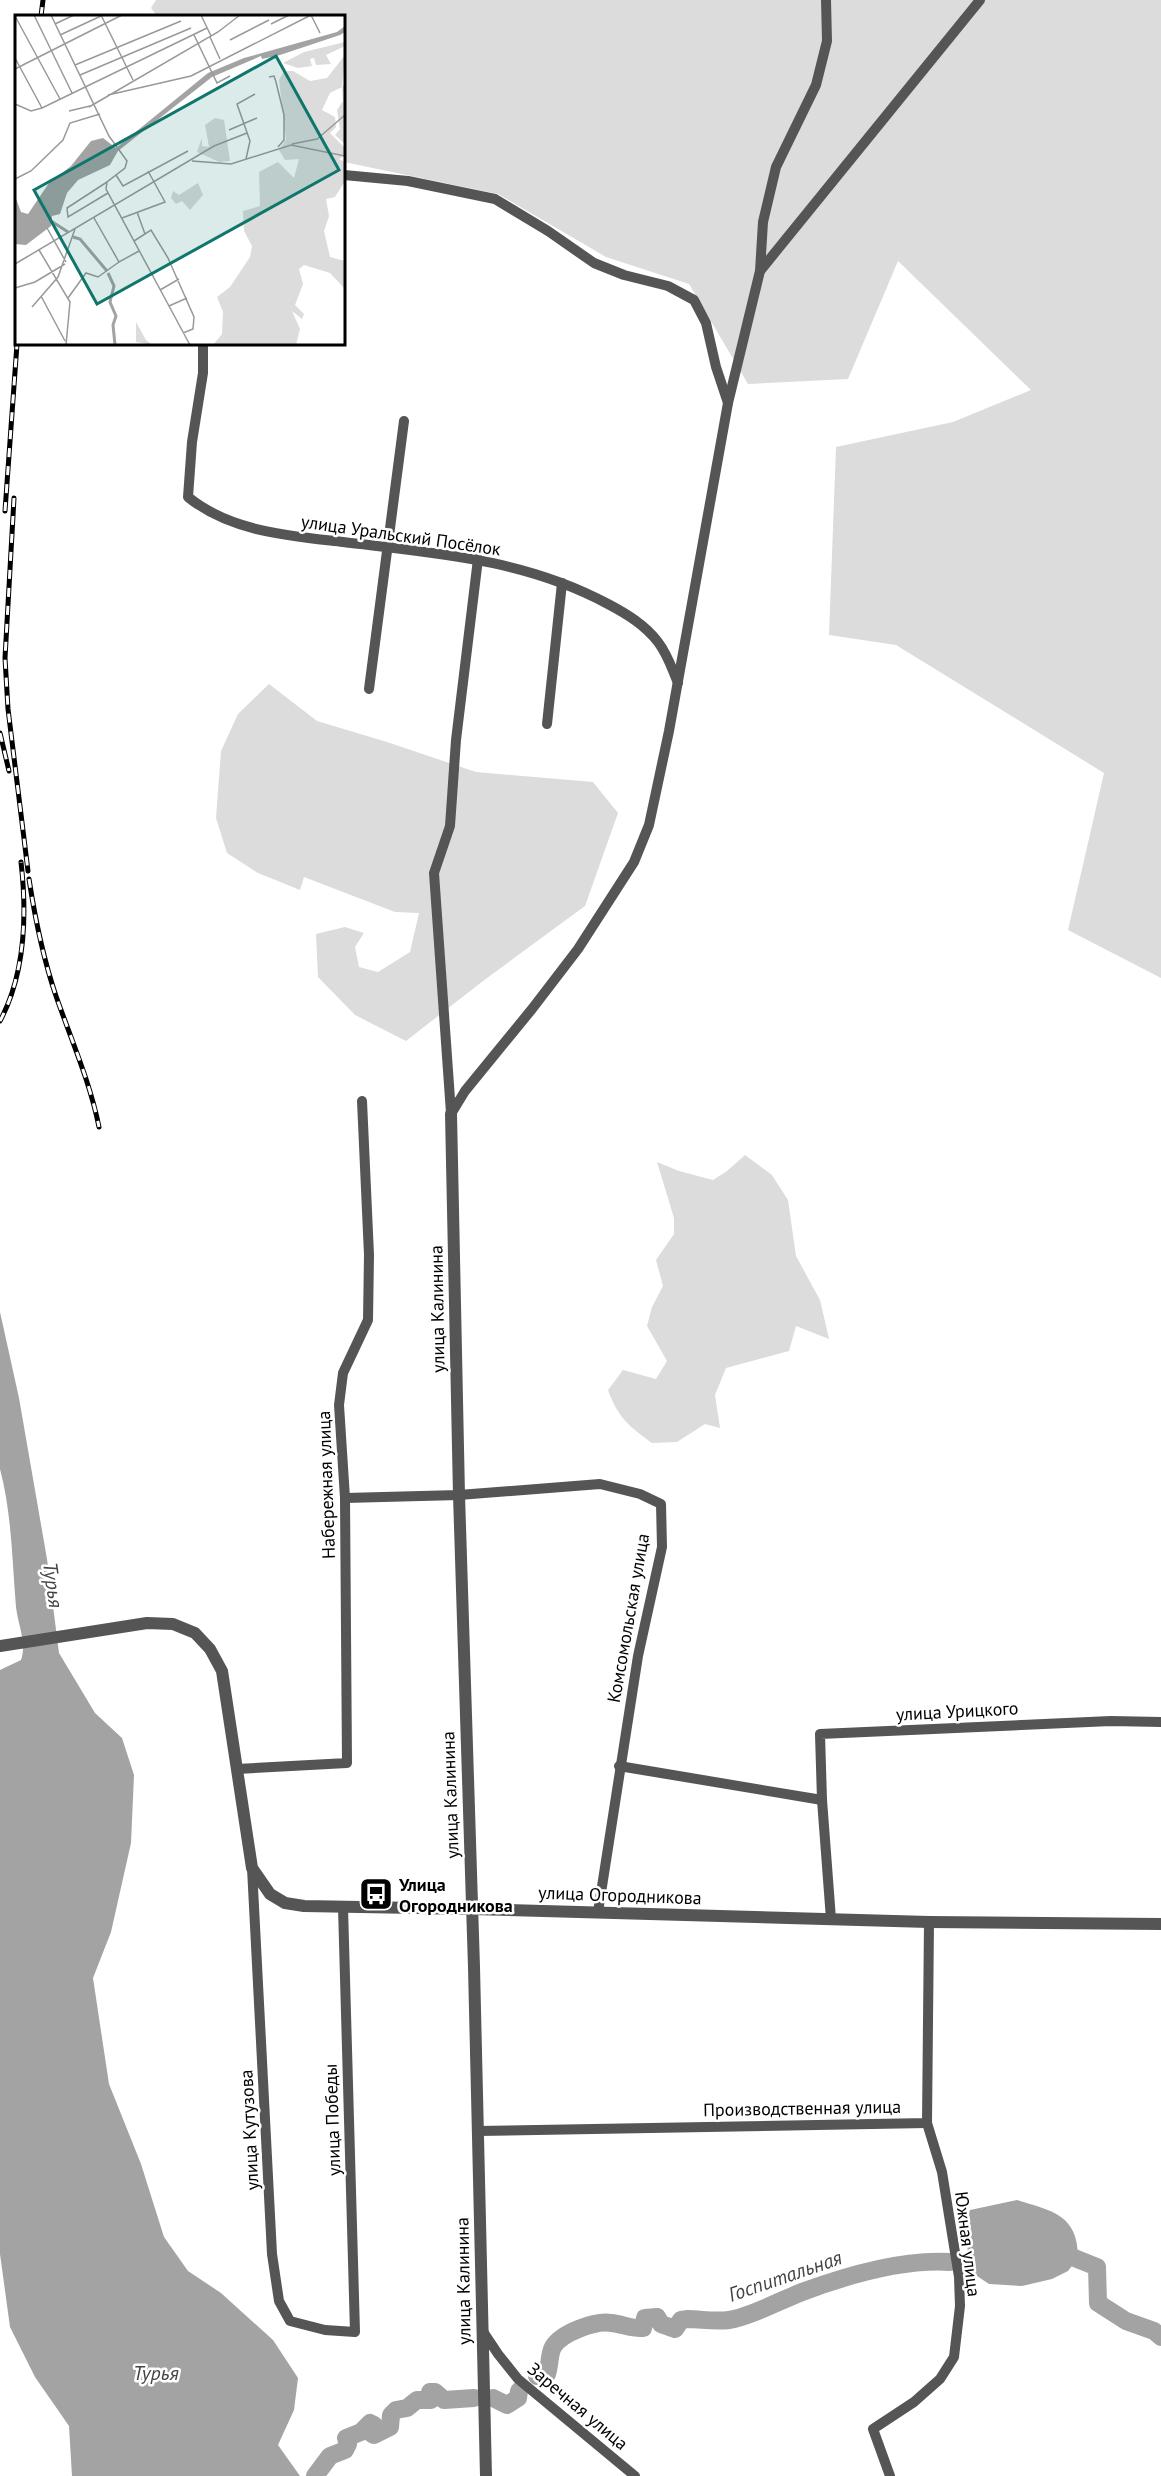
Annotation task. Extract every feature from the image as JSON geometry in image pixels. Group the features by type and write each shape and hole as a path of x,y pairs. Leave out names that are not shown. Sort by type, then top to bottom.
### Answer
{"street":[{"path":"451,1114 465,1090 578,949 634,862 649,825 678,684 728,403 760,271 763,222 776,167 816,86 827,41 826,0"},
{"path":"760,271 980,0"},
{"path":"345,175 408,181 495,199 548,231 594,263 668,286 694,300 706,323 716,367 728,403"},
{"name":"улица Уральский Посёлок","path":"203,345 203,373 192,442 188,497 204,510 240,524 278,534 478,559 551,577 593,596 644,626 659,643 669,660 678,684"},
{"path":"369,689 404,421"},
{"path":"451,1114 434,873 450,826 456,740 478,559"},
{"path":"547,724 562,583"},
{"name":"Набережная улица","path":"237,1769 347,1763 345,1498 339,1405 343,1373 368,1320 369,1255 362,1101"},
{"name":"улица Калинина","path":"451,1114 486,2476"},
{"name":"Комсомольская улица","path":"345,1498 459,1495 600,1484 640,1494 661,1504 662,1547 638,1656 598,1912"},
{"name":"улица Огородникова","path":"0,1646 147,1623 173,1624 195,1633 210,1649 222,1671 252,1868 270,1894 285,1903 343,1908 598,1912 929,1922 1161,1924"},
{"name":"улица Урицкого","path":"831,1919 822,1800 820,1734 1111,1721 1161,1722"},
{"path":"619,1766 822,1800"},
{"name":"улица Кутузова","path":"252,1868 272,2254 279,2301 290,2321 325,2330 355,2332"},
{"name":"улица Победы","path":"343,1908 355,2332"},
{"name":"Производственная улица","path":"478,2131 927,2123 929,1922"},
{"name":"Южная улица","path":"890,2476 873,2429 914,2402 939,2379 954,2357 960,2306 959,2277 942,2172 927,2123"},
{"name":"Заречная улица","path":"482,2329 518,2379 635,2476"}],"shaded area":[{"path":"156,0 1161,0 1161,978 1068,930 1104,773 896,645 829,635 836,447 953,422 1031,390 898,261 848,379 748,384 689,284 606,257 498,194 345,162 345,15 156,15 151,8"},
{"path":"269,684 317,721 476,772 593,782 618,813 585,906 406,1041 355,1015 318,977 316,934 345,927 364,933 355,947 359,967 378,972 410,952 419,913 395,912 304,877 300,890 258,873 227,853 216,818 221,751 238,714"},
{"path":"745,1155 772,1175 788,1200 796,1256 820,1300 829,1339 796,1326 789,1351 726,1368 715,1395 720,1428 705,1424 677,1442 652,1443 625,1421 608,1390 623,1370 656,1379 667,1361 647,1326 652,1307 663,1286 656,1260 674,1234 674,1218 657,1162 679,1171 713,1180"}],"water":[{"name":"Турья","path":"0,1312 19,1398 47,1559 59,1653 95,1713 122,1738 134,1775 131,1843 111,1932 93,1978 109,2084 141,2164 164,2237 188,2271 221,2293 273,2340 298,2378 294,2410 278,2445 300,2476 72,2476 69,2426 35,2377 10,2327 0,2254 0,1670 21,1660 23,1647 16,1607 9,1520 0,1469"},
{"path":"1017,2200 1061,2217 1074,2232 1078,2258 1068,2271 1052,2279 1022,2286 989,2284 968,2270 967,2219 970,2210"}],"waterway":[{"name":"Госпитальная","path":"1057,2251 1097,2267 1098,2303 1126,2321 1154,2331 1161,2337"},
{"name":"Госпитальная","path":"537,2376 547,2374 552,2350 557,2342 571,2332 588,2326 605,2323 643,2328 645,2318 657,2317 661,2324 675,2329 681,2320 729,2320 752,2314 802,2292 856,2275 914,2263 950,2262"},
{"name":"Госпитальная","path":"493,2398 507,2405 518,2398 519,2391"},
{"name":"Госпитальная","path":"315,2476 330,2456 345,2450 348,2444 346,2438 361,2432 370,2423 374,2425 372,2434 374,2435 390,2427 391,2415 396,2410 407,2408 417,2400 431,2400 430,2392 435,2392 444,2400 474,2398"}],"railway":[{"path":"41,15 43,0"},
{"path":"5,511 17,345"},
{"path":"14,498 5,658 8,709 28,871"},
{"path":"0,733 9,771"},
{"path":"0,1021 15,984 22,943 24,902 21,862"},
{"path":"29,879 47,967 85,1077 99,1127"}],"place":[{"name":"Улица Огородникова","path":"376,1894"}]}
